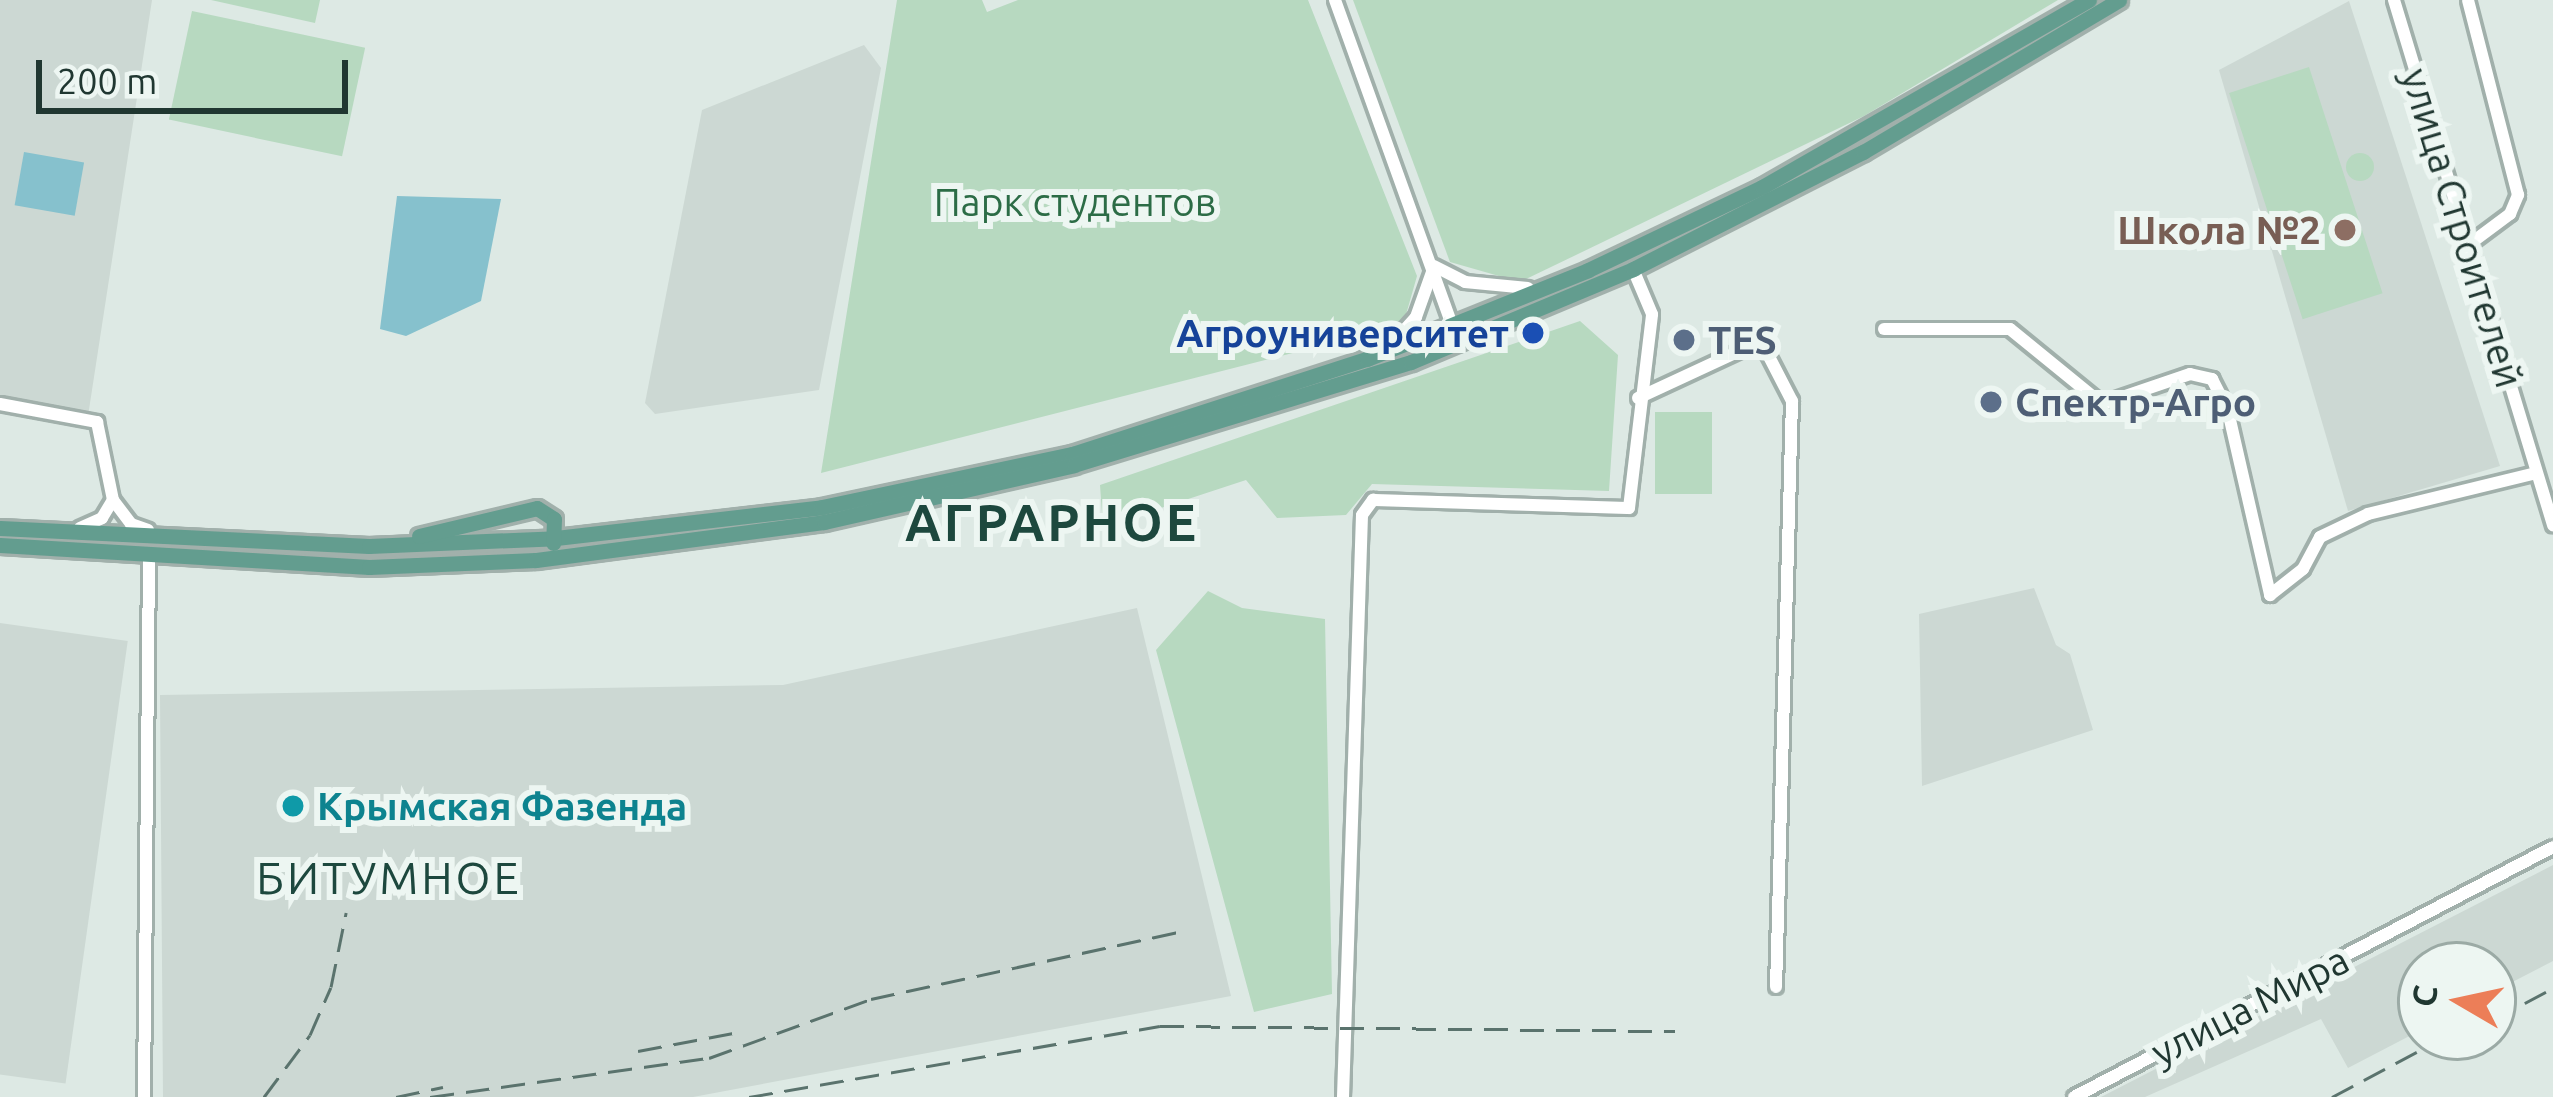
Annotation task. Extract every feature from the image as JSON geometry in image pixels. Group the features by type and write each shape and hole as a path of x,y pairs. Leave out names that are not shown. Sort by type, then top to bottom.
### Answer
{"main road":[{"path":"0,526 368,546 556,538 822,507 1072,454 1367,359 1570,279 1762,188 2089,0"},
{"path":"0,545 369,567 536,560 782,529 975,490 1307,397 1459,344 1633,269 1863,152 2119,0"},
{"path":"368,546 522,509 551,514 556,538"},
{"path":"536,560 556,538"}],"street":[{"path":"1335,0 1459,344"},
{"name":"улица Строителей","path":"2394,0 2553,525"},
{"path":"2467,246 2510,214 2518,195 2468,0"},
{"path":"1433,265 1508,290 1570,279"},
{"path":"1367,359 1409,329 1433,265"},
{"path":"1343,1097 1361,514 1373,500 1629,508 1638,398 1652,314 1633,269"},
{"path":"1884,329 2010,329 2102,404 2190,374 2212,379 2228,411 2270,595 2303,568 2320,537 2368,514 2536,473"},
{"path":"1638,398 1761,341 1792,401 1776,987"},
{"path":"0,404 97,422 113,500 140,530 290,544"},
{"path":"0,526 82,528 113,500"},
{"path":"144,1097 149,557"},
{"name":"улица Мира","path":"2074,1097 2553,847"}],"shaded area":[{"path":"0,0 152,0 88,416 0,398"},
{"name":"Школа №2","path":"2349,1 2500,466 2348,511 2219,70"},
{"path":"864,45 881,68 819,390 655,414 645,403 702,110"},
{"path":"2034,588 2056,645 2070,654 2093,730 1922,786 1919,614"},
{"path":"1137,608 1231,996 693,1097 163,1097 160,695 783,685"},
{"path":"0,623 128,641 66,1084 0,1074"},
{"path":"2553,865 2553,961 2517,980 2517,941 2405,941"},
{"path":"2397,945 2397,1042 2348,1068 2321,1019 2145,1097 2101,1097"}],"green space":[{"path":"211,0 320,0 315,23"},
{"name":"Парк студентов","path":"897,0 982,0 987,12 1018,0 1308,0 1417,276 1403,325 821,473"},
{"path":"1353,0 2058,0 1864,116 1520,282 1450,262"},
{"path":"192,11 365,48 342,156 169,120"},
{"path":"2309,67 2383,293 2303,319 2229,93"},
{"path":"2360,153 2370,157 2374,167 2370,177 2360,181 2350,177 2346,167 2350,157"},
{"path":"1580,321 1618,355 1609,491 1372,484 1346,515 1277,518 1246,480 1103,527 1100,485"},
{"path":"1655,412 1712,412 1712,494 1655,494"},
{"path":"1208,591 1242,608 1325,619 1332,994 1254,1012 1156,650"}],"water":[{"path":"24,152 84,163 75,216 15,205"},
{"path":"397,196 501,199 481,301 406,336 380,329"}],"railway":[{"path":"264,1097 310,1035 331,987 346,913"},
{"path":"430,1097 709,1058 871,999 1183,931"},
{"path":"2517,1007 2553,988"},
{"path":"749,1097 1160,1026 1675,1031"},
{"path":"638,1051 733,1033"},
{"path":"2332,1097 2400,1061"},
{"path":"396,1097 443,1087"}],"place":[{"name":"Школа №2","path":"2345,230"},
{"name":"Агроуниверситет","path":"1533,333"},
{"name":"TES","path":"1684,340"},
{"name":"Спектр-Агро","path":"1991,402"},
{"name":"Крымская Фазенда","path":"293,806"}],"district":[{"name":"АГРАРНОЕ","path":"1052,522"},
{"name":"БИТУМНОЕ","path":"389,878"}]}
